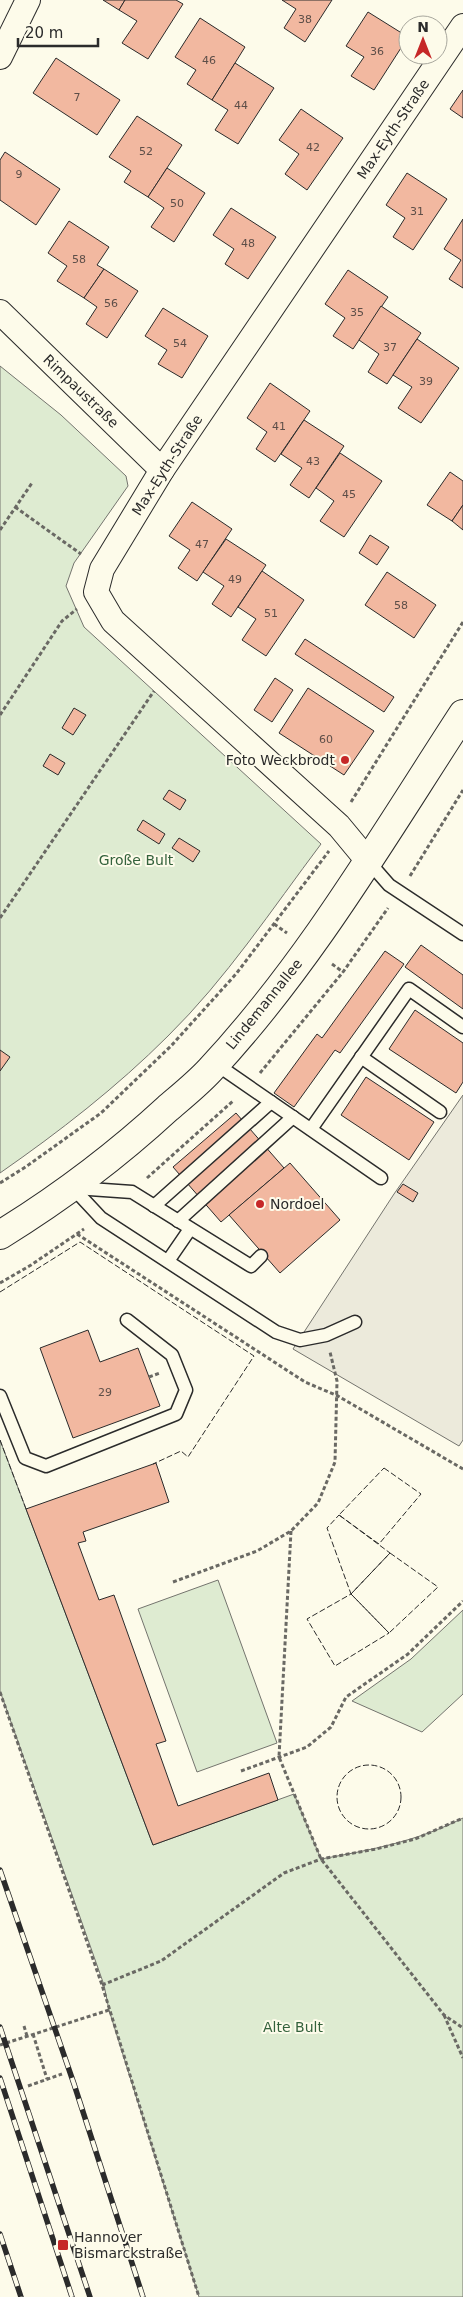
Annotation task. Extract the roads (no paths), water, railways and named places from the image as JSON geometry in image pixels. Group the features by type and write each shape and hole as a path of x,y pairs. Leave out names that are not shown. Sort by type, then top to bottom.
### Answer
{"street":[{"path":"0,57 28,0"},
{"name":"Max-Eyth-Straße","path":"368,861 339,826 113,621 96,592 102,569 162,470 463,26"},
{"name":"Rimpaustraße","path":"0,312 162,470"},
{"name":"Lindemannallee","path":"0,1235 72,1188 136,1138 216,1064 266,1005 308,948 368,861 463,714"}],"lane":[{"path":"368,861 389,885 463,934"},
{"path":"311,1129 409,989 463,1027"},
{"path":"361,1058 440,1112"},
{"path":"216,1064 381,1178"},
{"path":"154,1206 271,1102"},
{"path":"178,1221 293,1117"},
{"path":"72,1188 132,1192 251,1266 261,1256"},
{"path":"72,1188 101,1218 276,1332 300,1340 326,1335 355,1322"},
{"path":"168,1262 190,1229"},
{"path":"0,1396 25,1458 46,1466 176,1414 186,1390 172,1355 127,1320"}],"railway":[{"path":"0,1870 74,2084 143,2297"},
{"path":"0,2027 90,2297"},
{"path":"0,2078 72,2297"},
{"path":"0,2234 21,2297"}],"place":[{"name":"Foto Weckbrodt","path":"345,760"},
{"name":"Nordoel","path":"260,1204"},
{"name":"Hannover Bismarckstraße","path":"63,2245"}],"park label":[{"name":"Große Bult","path":"136,860"},
{"name":"Alte Bult","path":"293,2027"}]}
